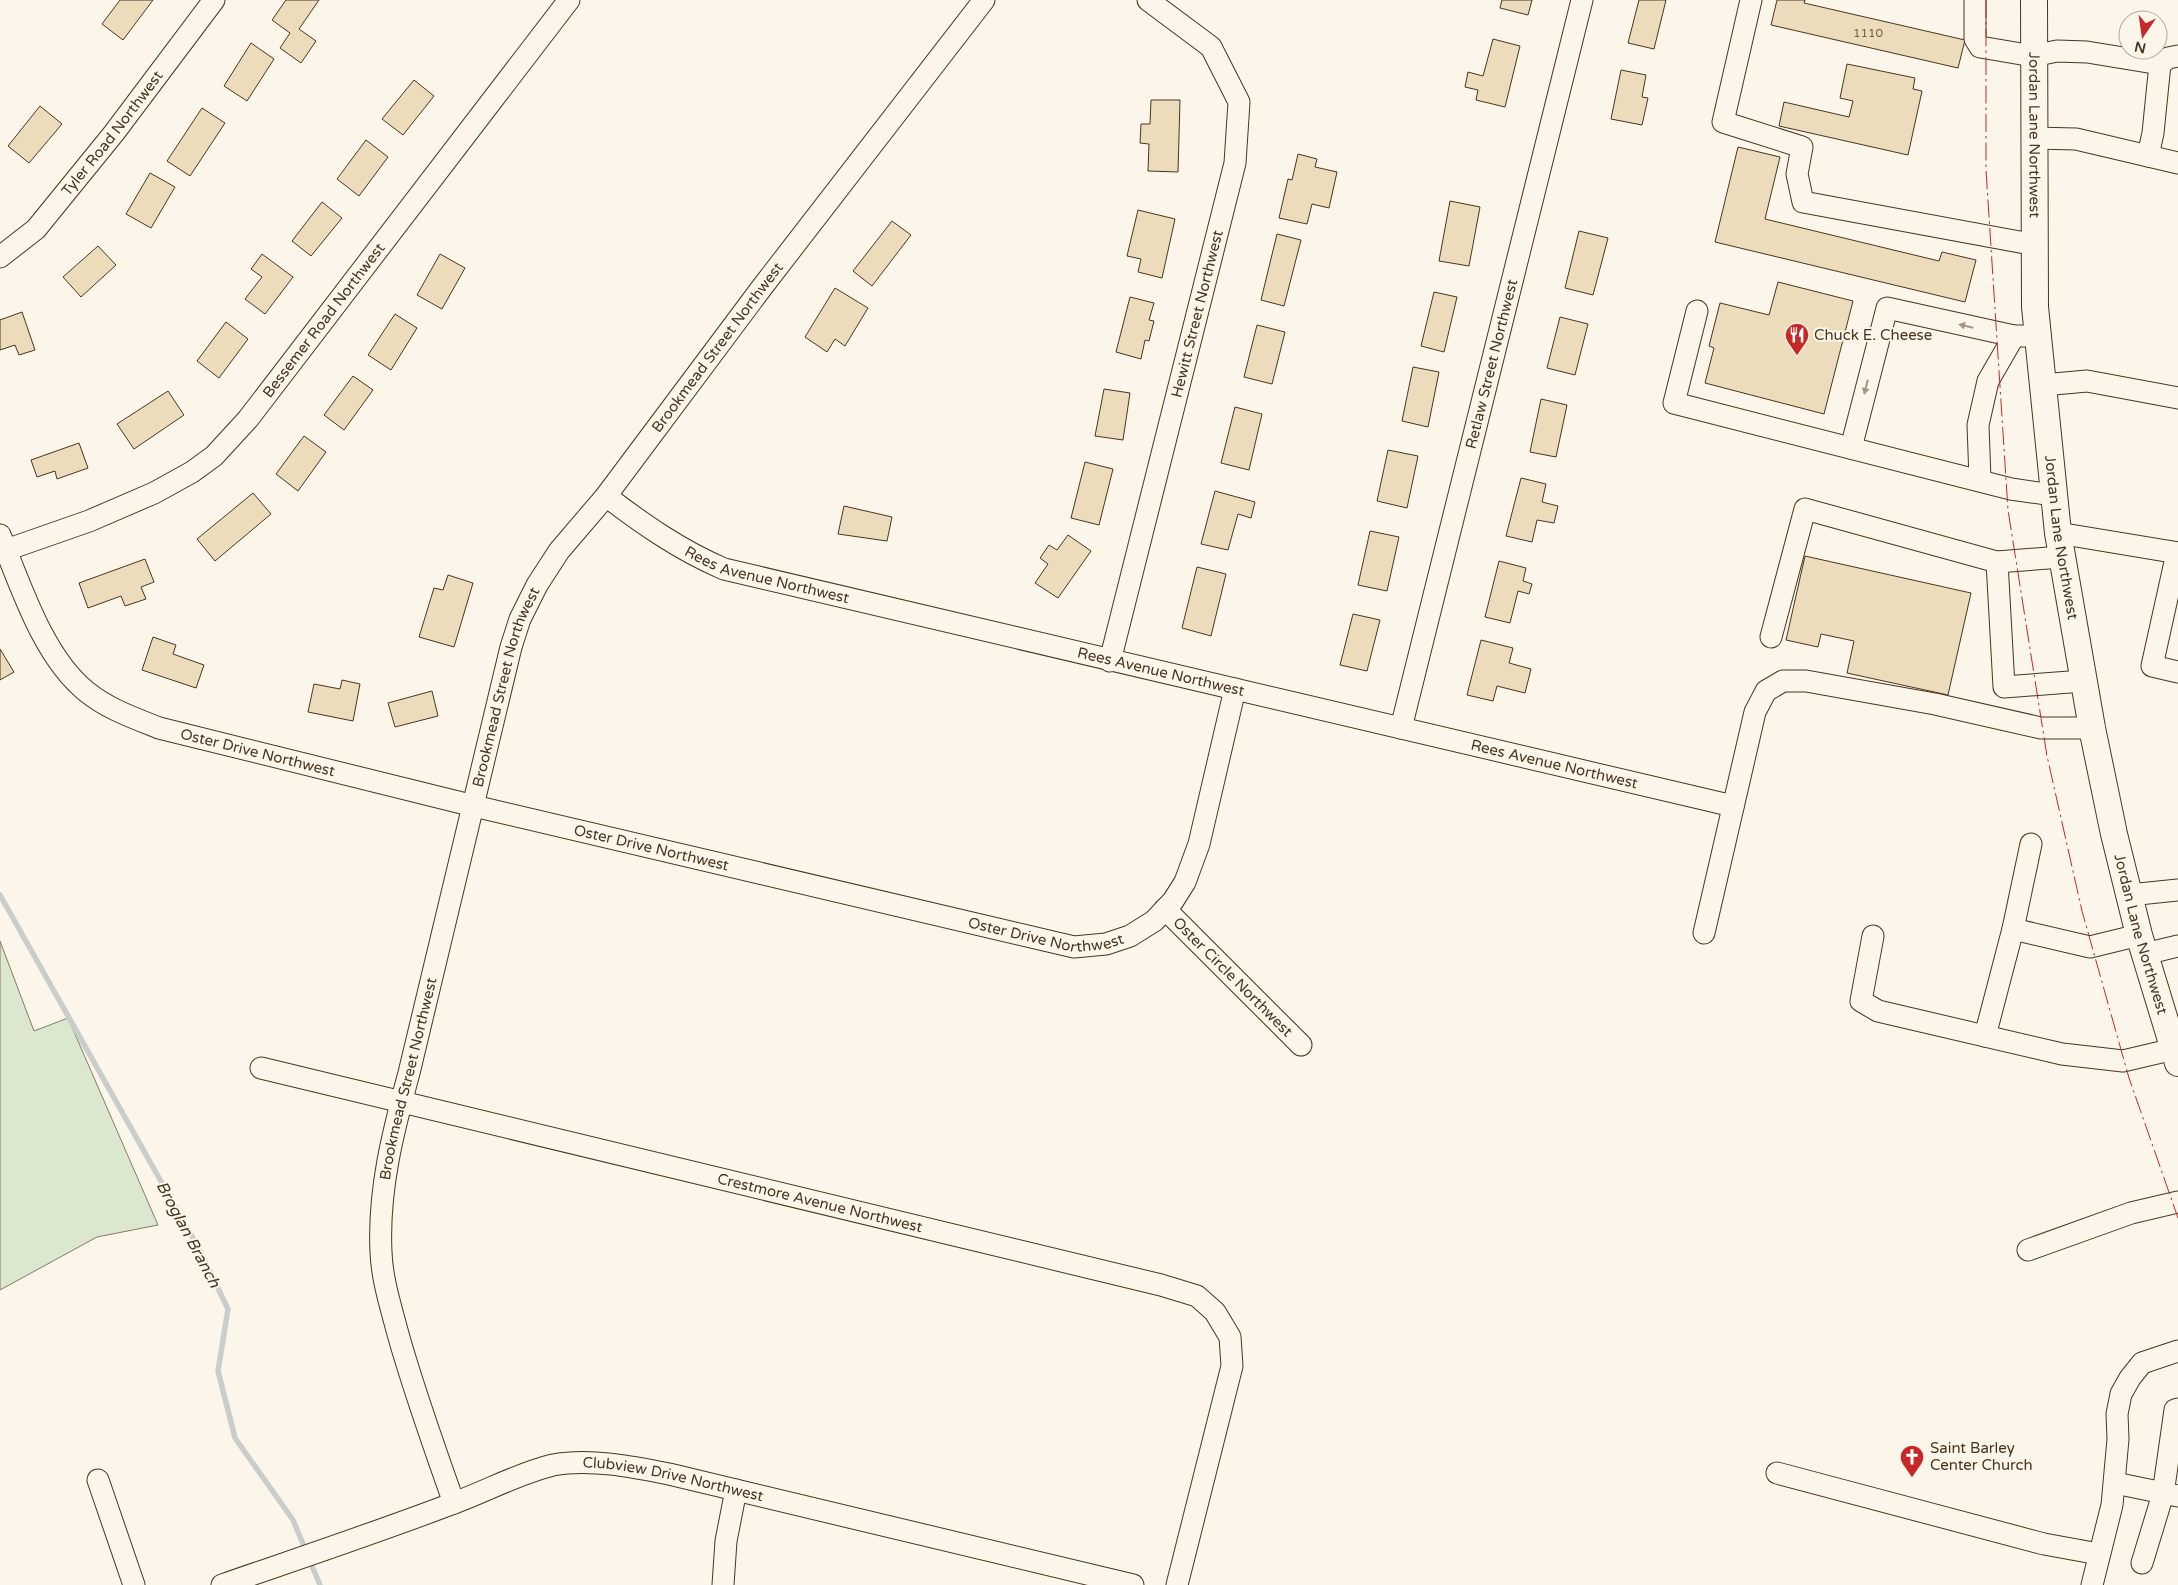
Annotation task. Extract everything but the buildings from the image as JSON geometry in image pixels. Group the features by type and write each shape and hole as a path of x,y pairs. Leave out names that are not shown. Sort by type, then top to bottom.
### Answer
{"main road":[{"name":"Jordan Lane Northwest","path":"2034,0 2036,245 2025,336 2043,385 2053,495 2060,545 2092,728 2129,895 2142,945 2176,1056"}],"street":[{"name":"Tyler Road Northwest","path":"0,257 36,229 114,133 214,0"},
{"name":"Bessemer Road Northwest","path":"3,543 89,521 154,493 192,472 214,456 248,419 569,0"},
{"name":"Brookmead Street Northwest","path":"454,1503 413,1388 384,1282 381,1252 382,1204 386,1169 401,1102 474,806 511,646 520,619 537,585 559,551 606,496 763,286 984,0"},
{"name":"Hewitt Street Northwest","path":"1110,661 1235,163 1239,102 1211,47 1148,0"},
{"name":"Retlaw Street Northwest","path":"1402,728 1582,0"},
{"path":"1751,0 1723,122 1802,148 1797,174 1803,202 2036,245"},
{"path":"1971,1 1977,45 2009,54 2033,56 2072,51 2169,60 2148,156"},
{"path":"2034,138 2076,139 2178,163"},
{"path":"1851,448 1887,308 2025,336 1988,381 1978,426 1980,479"},
{"path":"1696,311 1674,403 1980,479 2012,489 2053,495"},
{"path":"2043,385 2087,381 2178,398"},
{"name":"Rees Avenue Northwest","path":"606,496 655,533 694,556 724,569 1734,806"},
{"path":"1771,637 1805,509 1997,562 2060,545 2178,553 2152,666 2178,672"},
{"name":"Oster Drive Northwest","path":"3,543 38,624 54,652 73,679 88,693 120,713 159,728 474,806 1074,947 1106,944 1130,936 1154,920 1165,909 1185,882 1199,844 1235,689"},
{"path":"1997,562 2004,687 2083,681"},
{"path":"1704,933 1755,712 1766,691 1783,681 1806,681 1935,704 2041,728 2092,728"},
{"path":"1985,1036 2013,929 2031,844"},
{"path":"2129,895 2178,890"},
{"name":"Oster Circle Northwest","path":"1165,909 1301,1045"},
{"path":"2013,929 2090,947 2178,946"},
{"path":"1873,936 1861,1001 1878,1011 2062,1054 2123,1061 2176,1056"},
{"name":"Crestmore Avenue Northwest","path":"261,1068 1161,1285 1197,1296 1215,1312 1230,1337 1232,1366 1177,1585"},
{"path":"2028,1250 2131,1213 2178,1202"},
{"path":"2092,1585 2112,1505 2118,1439 2117,1414 2121,1394 2130,1378 2142,1363 2178,1351"},
{"path":"2142,1563 2171,1495 2175,1410 2178,1409"},
{"name":"Clubview Drive Northwest","path":"222,1585 454,1503 554,1465 624,1465 1133,1585"},
{"path":"1777,1473 2044,1544 2099,1554"},
{"path":"98,1480 134,1585"},
{"path":"2115,1483 2171,1495"},
{"path":"723,1585 726,1541 736,1490"}],"green space":[{"path":"0,941 34,1031 68,1018 158,1225 97,1237 0,1290"}],"waterway":[{"name":"Broglan Branch","path":"0,895 199,1249 228,1309 218,1371 235,1438 293,1520 306,1551"},
{"name":"Broglan Branch","path":"309,1559 320,1585"}],"power":[{"path":"1986,0 1986,170 2008,510 2047,756 2082,911 2129,1078 2178,1218"}],"place":[{"name":"Chuck E. Cheese","path":"1797,356"},
{"name":"Saint Barley Center Church","path":"1912,1478"}]}
